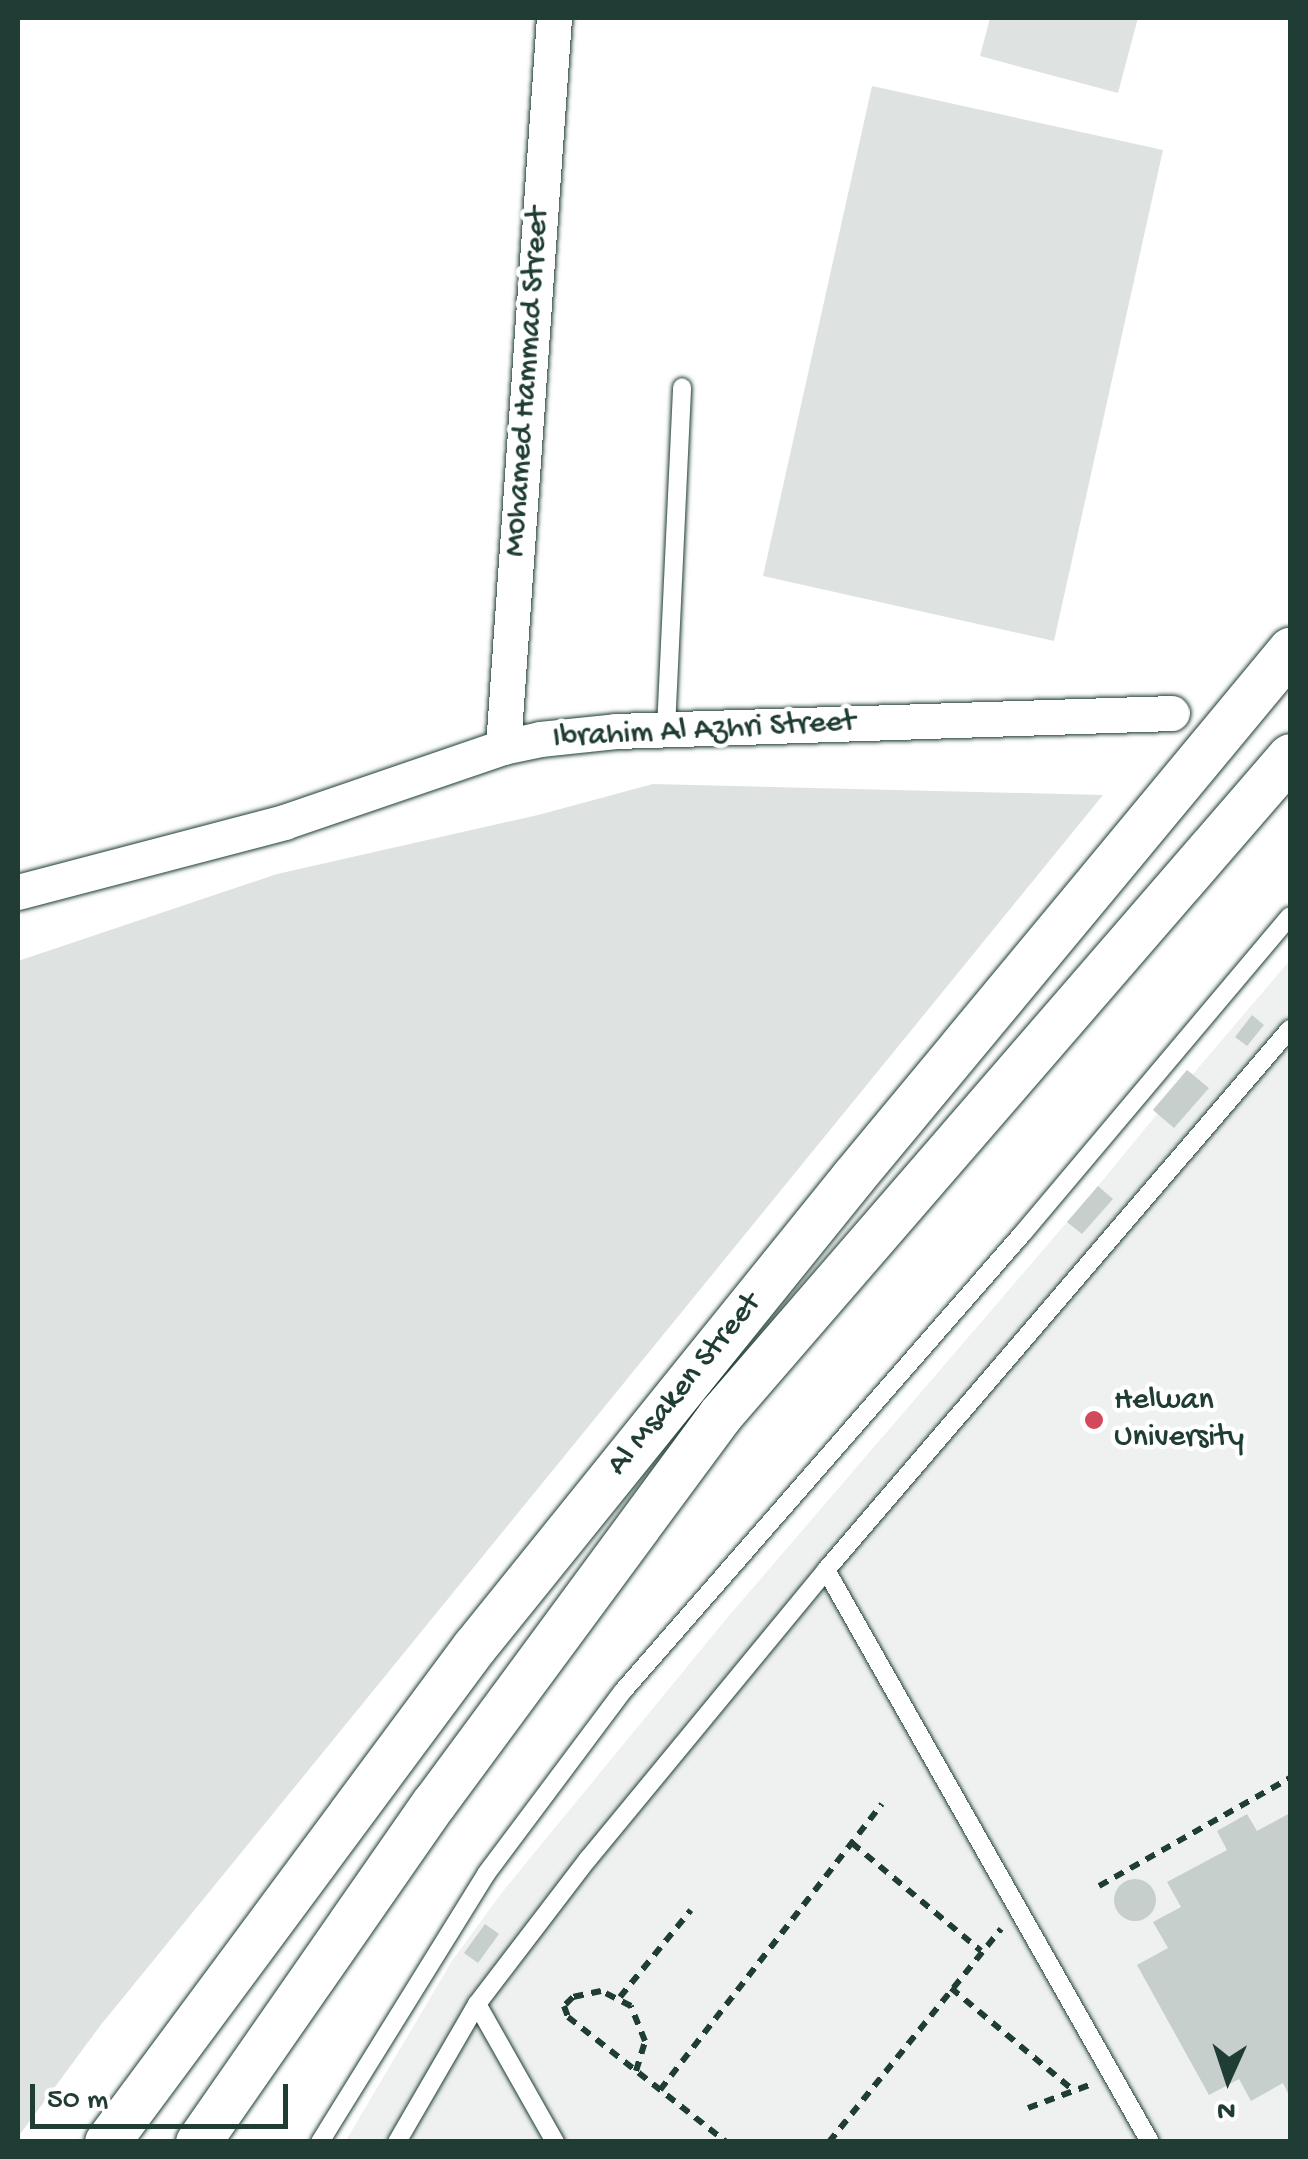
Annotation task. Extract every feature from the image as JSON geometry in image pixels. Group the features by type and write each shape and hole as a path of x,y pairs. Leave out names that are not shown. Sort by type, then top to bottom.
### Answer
{"street":[{"name":"Mohamed Hammad Street","path":"503,747 554,18"},
{"name":"Al Msaken Street","path":"107,2142 474,1647 853,1177 1290,650"},
{"name":"Ibrahim Al Azhri Street","path":"18,892 322,811 503,747 578,734 1172,712"},
{"name":"Al Msaken Street","path":"198,2142 434,1803 720,1415 1290,756"}],"lane":[{"path":"666,730 682,387"},
{"path":"320,2142 381,2036 486,1874 623,1691 1010,1248 1290,916"},
{"path":"397,2142 477,2004 621,1818 826,1570 1290,1030"},
{"path":"826,1570 1150,2142"},
{"path":"477,2004 555,2142"}],"path":[{"path":"1100,1886 1290,1778"},
{"path":"660,2090 882,1804"},
{"path":"852,1843 982,1951"},
{"path":"829,2142 1018,1909"},
{"path":"620,1996 690,1910"},
{"path":"951,1988 1074,2091"},
{"path":"636,2070 644,2055 644,2028 631,2006 620,1996 586,1991 573,1997 564,2010 636,2070 660,2090 726,2142"},
{"path":"1028,2108 1113,2076"}],"shaded area":[{"path":"990,18 1138,18 1118,93 980,56"},
{"path":"872,86 1163,150 1054,641 763,576"},
{"path":"653,784 1103,795 100,2026 18,2137 18,961 277,874 538,815"},
{"name":"Helwan University","path":"1290,960 1290,2141 345,2142 452,1961 503,1891 727,1618 1098,1186 1157,1114 1153,1109 1187,1070 1193,1074"}],"building":[{"path":"1252,1015 1264,1025 1247,1046 1235,1037"},
{"path":"1187,1070 1209,1088 1174,1128 1153,1110"},
{"path":"1098,1186 1113,1199 1082,1234 1067,1222"},
{"path":"1290,1813 1290,2097 1283,2083 1251,2101 1239,2079 1209,2095 1137,1965 1168,1948 1153,1922 1181,1907 1167,1882 1227,1850 1217,1831 1247,1814 1257,1831"},
{"path":"1135,1879 1150,1885 1156,1900 1150,1915 1135,1921 1120,1915 1114,1900 1120,1885"},
{"path":"485,1924 499,1934 478,1963 464,1953"}],"place":[{"name":"Helwan University","path":"1094,1420"}]}
